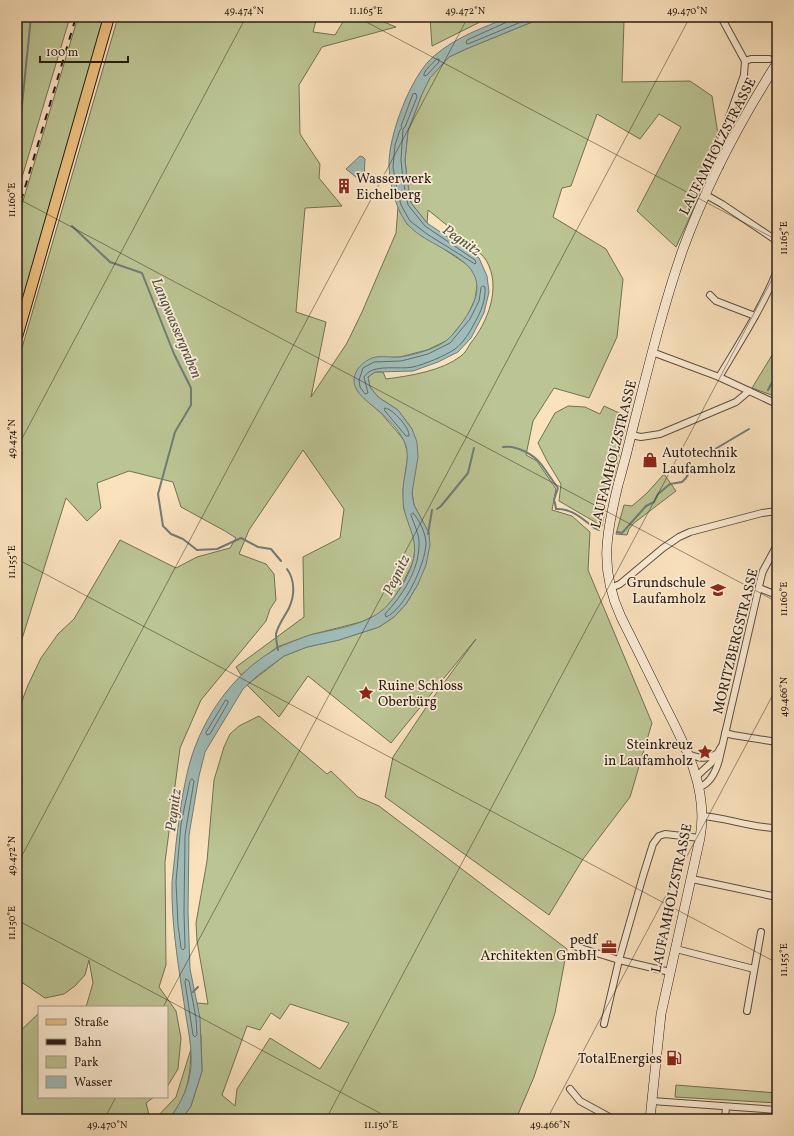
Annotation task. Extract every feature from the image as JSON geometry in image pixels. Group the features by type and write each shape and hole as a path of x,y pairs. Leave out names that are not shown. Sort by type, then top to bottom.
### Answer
{"main road":[{"path":"17,337 109,17"},
{"name":"LAUFAMHOLZSTRASSE","path":"650,1119 660,1022 692,879 703,816 700,787 697,776 688,754 621,617 611,588 606,559 608,530 652,352 681,257 706,195 773,61"}],"street":[{"path":"720,166 717,151 744,75 745,61 721,17"},
{"path":"745,61 751,59 773,61"},
{"path":"706,195 777,241"},
{"path":"719,377 768,293 777,271"},
{"path":"710,295 716,301 755,316"},
{"path":"652,352 719,377 777,404"},
{"path":"631,435 642,437 660,434 736,402 749,391"},
{"path":"611,588 620,584 671,542 690,532 762,513 777,511"},
{"name":"MORITZBERGSTRASSE","path":"700,787 708,782 719,760 763,571 777,545"},
{"path":"759,588 777,595"},
{"path":"725,733 777,742"},
{"name":"MORITZBERGSTRASSE","path":"697,776 712,762 722,745"},
{"path":"688,754 698,758 705,758 716,754"},
{"path":"703,816 715,817 763,828 777,828"},
{"path":"604,1024 619,960 649,856 656,839 666,834 700,838"},
{"path":"692,879 777,897"},
{"path":"747,1011 761,932"},
{"path":"574,946 619,960 670,972"},
{"path":"676,949 754,969"},
{"path":"570,1089 580,1101 613,1119"},
{"path":"652,1101 777,1110"},
{"path":"725,1119 726,1107"}],"green space":[{"path":"17,17 70,17 17,194"},
{"path":"78,17 104,17 17,320 17,221"},
{"path":"118,17 317,17 313,32 335,35 346,17 372,17 396,27 322,47 299,85 300,134 320,164 319,178 342,206 305,208 296,312 326,322 311,397 347,343 362,312 396,233 398,207 407,224 469,266 478,280 475,299 467,317 448,340 427,350 400,357 373,358 356,389 381,413 404,440 408,454 403,490 404,509 416,544 413,562 391,603 379,614 361,622 310,635 277,647 241,675 236,667 304,617 303,557 340,538 344,509 303,450 249,530 239,554 266,564 274,574 276,600 270,609 266,621 201,700 180,748 165,862 166,965 159,987 176,1011 181,1038 178,1069 168,1085 168,1006 86,1006 93,983 89,960 85,975 75,986 64,994 45,998 17,979 17,706 20,706 41,658 58,634 74,619 120,540 176,568 197,557 230,548 236,538 181,507 173,482 129,471 97,483 101,508 87,521 66,498 17,655 17,365"},
{"path":"430,17 490,17 432,46"},
{"path":"542,17 622,17 624,21 622,82 690,81 712,96 718,134 711,148 711,171 676,247 637,211 681,127 659,114 640,139 597,114 571,186 562,188 553,217 606,249 623,279 617,337 589,398 554,388 533,421 526,455 537,461 556,489 552,510 572,516 590,532 588,570 652,723 630,797 583,859 549,915 385,797 393,757 427,706 476,639 391,743 308,676 279,717 247,685 284,656 307,647 339,640 379,627 394,617 406,604 418,584 429,533 414,505 412,493 412,429 398,410 378,397 370,387 368,377 375,372 383,372 386,379 415,374 444,366 461,356 477,335 487,315 493,293 493,281 491,270 482,255 428,210 427,223 411,203 405,160 408,131 430,77 449,57"},
{"path":"777,347 777,397 752,388"},
{"path":"568,406 585,407 600,414 604,406 628,417 613,481 607,485 602,503 606,505 602,526 559,501 561,484 538,443 555,413"},
{"path":"664,474 676,491 634,523 629,529 627,535 616,534 624,505 632,506 647,493"},
{"path":"259,716 327,774 331,771 358,797 379,806 567,949 555,1013 534,1077 516,1119 182,1119 191,1106 202,1071 201,1037 197,1003 208,1004 197,941 196,923 207,861 214,780 224,747 230,734 239,726","holes":["290,1004 349,1023 320,1069 270,1038 237,1089 235,1106 222,1095 247,1026 260,1030 271,1013 280,1019"]},
{"path":"38,1014 38,1098 153,1098 146,1103 150,1119 17,1119 17,1034"},
{"path":"191,1049 189,1078 180,1102 169,1119 155,1119 176,1097"},
{"path":"676,1085 777,1093 777,1103 675,1097"}],"water":[{"path":"510,17 542,17 449,57 430,78 422,94 408,131 405,160 411,203 427,223 479,258 487,276 489,292 484,313 471,338 458,352 438,362 413,371 375,372 368,377 370,387 378,397 398,410 412,429 417,442 418,457 412,493 414,505 429,533 430,545 426,565 418,584 406,604 394,617 379,627 339,640 307,647 284,656 257,676 243,689 205,752 199,776 189,835 188,911 190,969 200,1018 202,1071 191,1106 182,1119 169,1119 185,1092 189,1080 191,1065 190,1038 175,942 172,897 172,882 179,819 190,762 211,713 245,671 281,646 309,635 356,624 375,615 384,609 402,586 413,563 415,550 413,538 403,503 403,488 407,459 406,445 393,424 359,393 354,384 354,379 360,366 372,358 412,355 431,349 451,337 471,309 475,299 477,284 473,272 464,262 414,231 401,215 392,187 389,166 392,139 402,107 409,91 425,65 434,56 452,43 480,29"},
{"path":"360,156 365,159 364,179 356,177 346,169"}],"waterway":[{"name":"Langwassergraben","path":"17,139 19,134 31,17"},
{"name":"Langwassergraben","path":"72,226 110,262 142,273 174,354 191,388 191,405 175,432 158,494 163,526 171,534 183,539 197,550 217,549 241,538 258,547 271,549 281,561"},
{"path":"768,390 777,373"},
{"path":"705,455 749,429"},
{"path":"503,447 513,447 519,449 538,460 558,488 554,500 556,509 573,513 599,530"},
{"path":"437,509 468,473 474,448"},
{"path":"617,532 622,533 646,506 654,502 658,494 670,484 682,482 691,469"},
{"path":"428,534 432,510"},
{"name":"Langwassergraben","path":"278,650 276,634 289,608 293,593 292,578 287,569"},
{"path":"193,992 198,987"}],"railway":[{"path":"17,214 76,17"}],"place":[{"name":"Wasserwerk Eichelberg","path":"344,186"},
{"name":"Autotechnik Laufamholz","path":"650,460"},
{"name":"Grundschule Laufamholz","path":"718,590"},
{"name":"Ruine Schloss Oberbürg","path":"366,693"},
{"name":"Steinkreuz in Laufamholz","path":"705,752"},
{"name":"pedf Architekten GmbH","path":"609,947"},
{"name":"TotalEnergies","path":"674,1058"}],"water label":[{"name":"Pegnitz","path":"462,240"},
{"name":"Pegnitz","path":"396,575"},
{"name":"Pegnitz","path":"173,810"}]}
